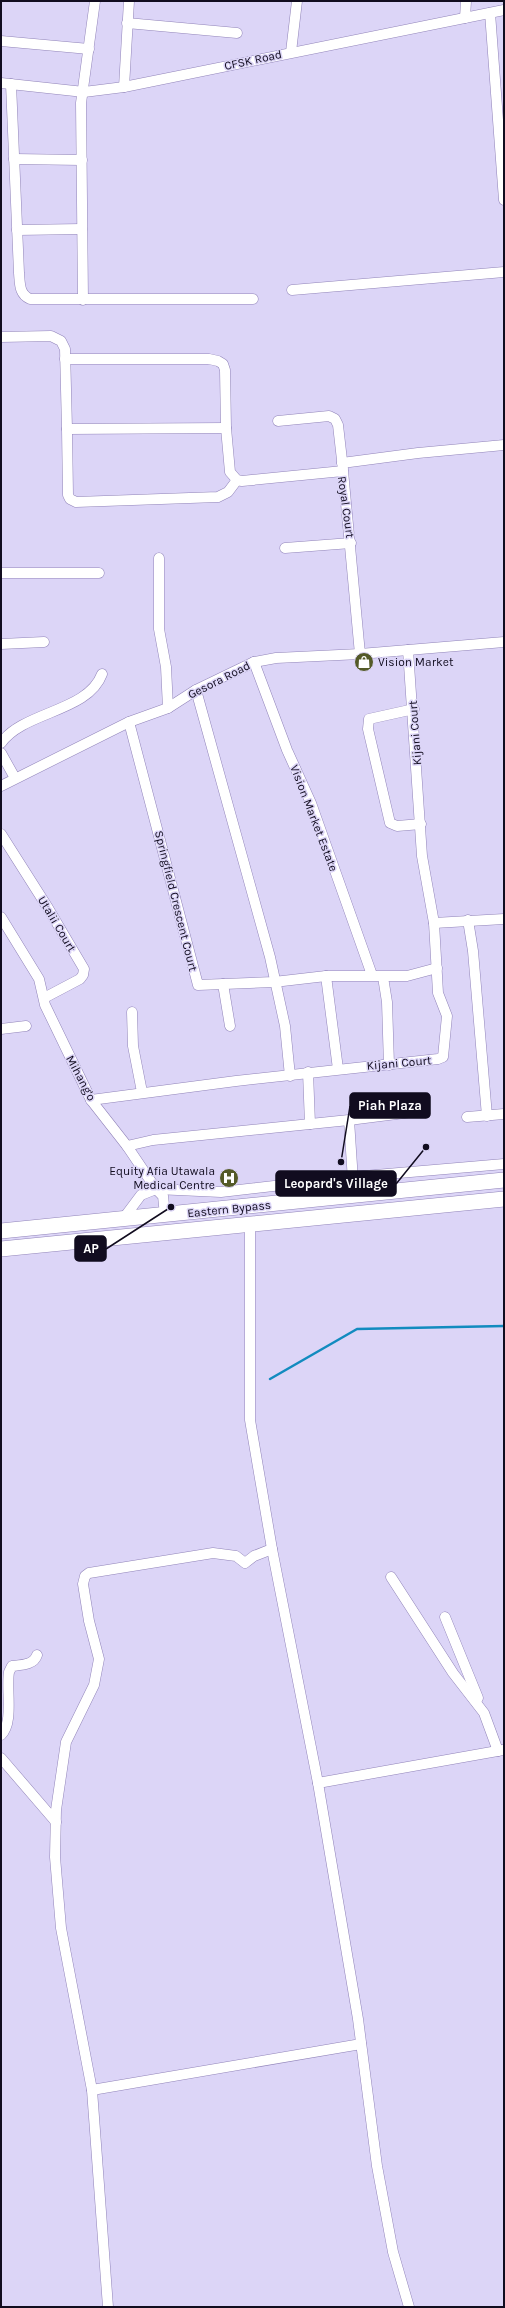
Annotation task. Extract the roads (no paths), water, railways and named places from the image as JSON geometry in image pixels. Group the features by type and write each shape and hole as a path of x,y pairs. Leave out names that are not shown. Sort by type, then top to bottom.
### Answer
{"main road":[{"name":"Eastern Bypass","path":"1,1231 222,1210 504,1180"},
{"name":"Eastern Bypass","path":"1,1249 504,1198"}],"street":[{"path":"82,300 81,115 95,1"},
{"path":"124,87 129,1"},
{"path":"291,52 296,1"},
{"path":"465,18 466,1"},
{"name":"CFSK Road","path":"6,84 84,92 124,87 504,10"},
{"path":"490,13 504,200"},
{"path":"127,22 237,34"},
{"path":"1,41 89,49"},
{"path":"6,84 14,159 21,292 25,297 30,300 253,299"},
{"path":"14,159 82,160"},
{"path":"17,230 82,229"},
{"path":"292,290 504,272"},
{"path":"1,337 56,338 61,341 65,349 65,359 67,429 68,495 70,499 76,502 218,498 228,492 237,480 230,472 226,428 225,370 223,364 218,361 190,358 65,359"},
{"path":"278,421 329,416 335,419 342,467 418,452 504,446"},
{"path":"67,429 226,428"},
{"name":"Royal Court","path":"237,480 342,467 351,543 360,654"},
{"path":"285,548 351,543"},
{"path":"159,558 159,629 166,667 168,708"},
{"path":"1,573 99,574"},
{"path":"1,644 44,642"},
{"name":"Gesora Road","path":"1,786 129,722 168,708 196,690 254,662 276,658 360,654 504,642"},
{"name":"Kijani Court","path":"91,1100 142,1092 290,1076 308,1072 389,1065 443,1057 447,1016 438,993 434,923 422,856 414,709 408,650"},
{"name":"Vision Market Estate","path":"254,662 287,750 311,803 372,975"},
{"path":"1,743 10,734 22,727 90,692 100,681 102,674"},
{"path":"196,690 270,957 274,982 285,1026 290,1076"},
{"path":"414,709 369,719 368,730 390,824 397,826 421,824"},
{"name":"Springfield Crescent Court","path":"129,722 197,982 201,986 274,982 326,976 372,975 376,978 407,976 437,968"},
{"path":"1,753 15,778"},
{"name":"Utalii Court","path":"1,834 48,908 84,969 84,976 80,979 44,998"},
{"name":"Mihang'o","path":"1,917 39,979 44,998 91,1100 127,1146 156,1189 163,1196 165,1215"},
{"path":"434,923 504,919"},
{"path":"468,920 473,951 487,1116"},
{"path":"326,976 338,1069"},
{"path":"383,977 387,1002 389,1065"},
{"path":"223,984 230,1026"},
{"path":"132,1012 133,1046 142,1092"},
{"path":"1,1029 26,1026"},
{"path":"308,1072 310,1124"},
{"path":"127,1146 153,1140 349,1120 420,1111"},
{"path":"467,1117 504,1114"},
{"path":"349,1120 354,1196"},
{"path":"123,1220 141,1195 156,1189 221,1192 352,1177 504,1164"},
{"path":"452,1169 454,1185"},
{"path":"221,1192 222,1210"},
{"path":"250,1224 250,1420 272,1549 318,1783 361,2044 377,2166 393,2252 409,2307"},
{"path":"108,2307 92,2090 61,1928 55,1857 59,1783 66,1742 94,1685 99,1659 89,1621 83,1584 85,1576 89,1573 213,1553 236,1556 245,1563 260,1553 272,1549"},
{"path":"391,1577 453,1673 484,1713"},
{"path":"318,1783 501,1751 445,1617"},
{"path":"1,1735 4,1732 9,1713 9,1672 12,1666 30,1663 36,1659 37,1655"},
{"path":"1,1758 56,1822"},
{"path":"92,2090 361,2044"}],"waterway":[{"path":"270,1379 357,1329 504,1326"}],"place":[{"name":"Vision Market","path":"364,662"},
{"name":"Leopard's Village","path":"426,1147"},
{"name":"Piah Plaza","path":"341,1162"},
{"name":"Equity Afia Utawala Medical Centre","path":"229,1178"},
{"name":"AP","path":"171,1207"}]}
